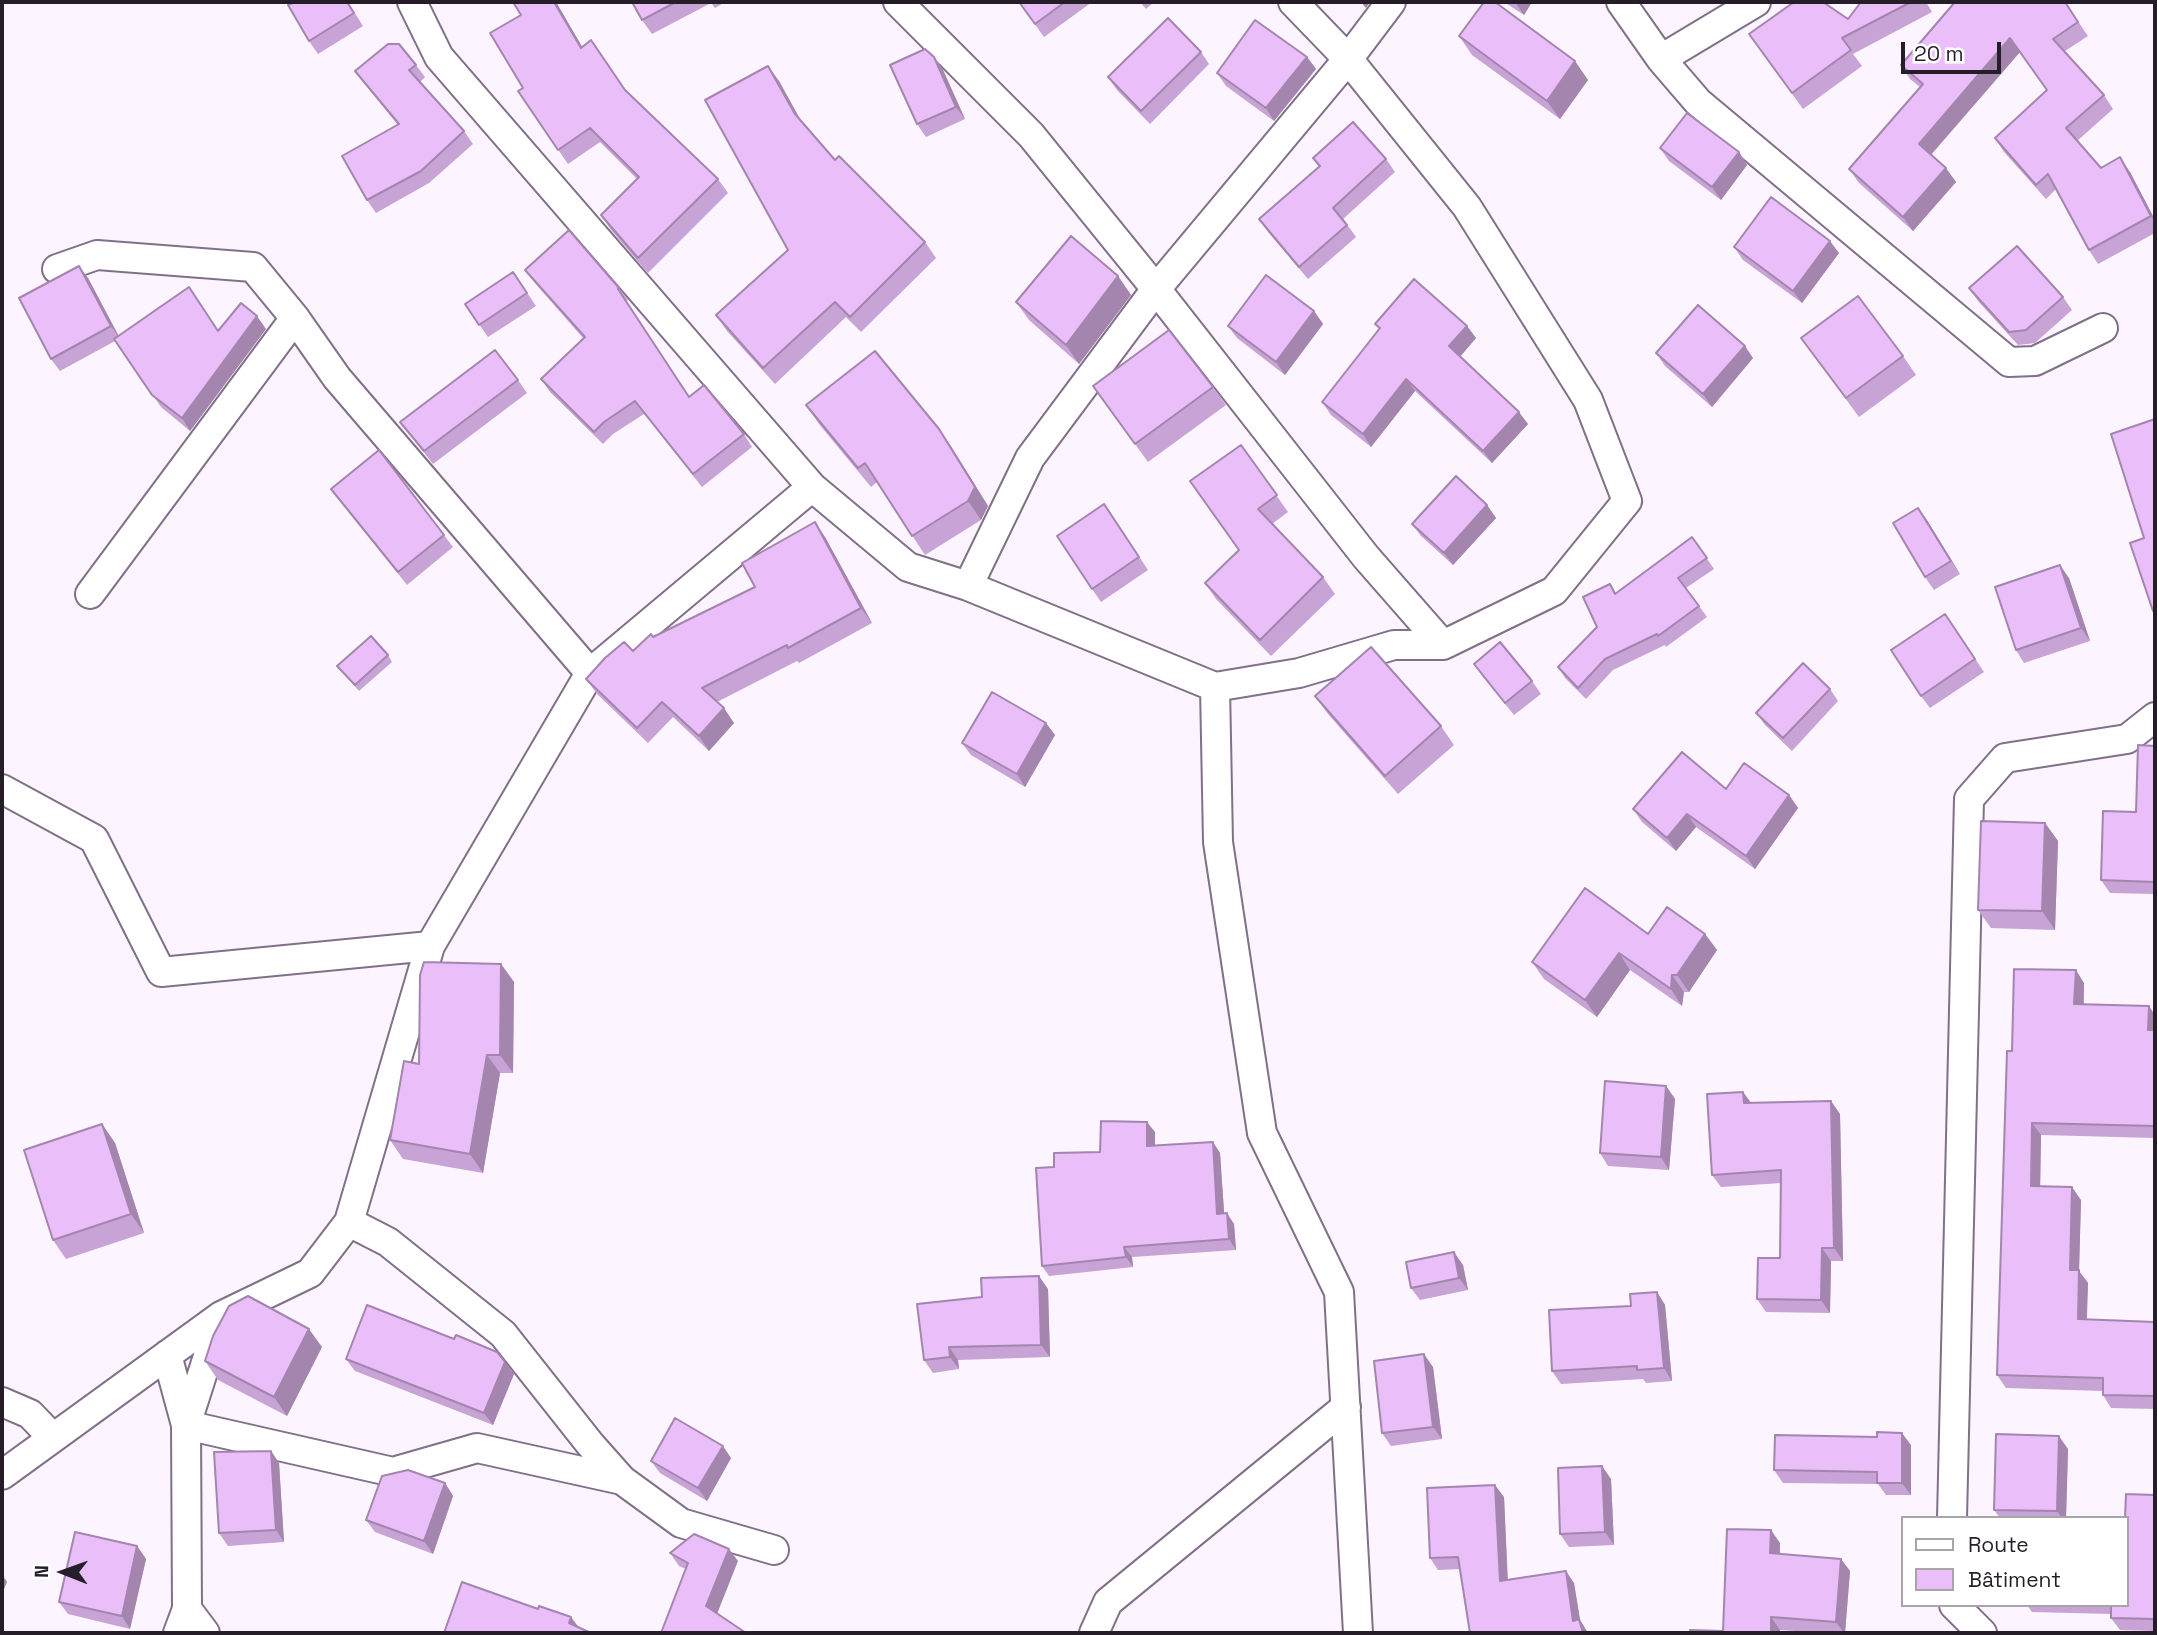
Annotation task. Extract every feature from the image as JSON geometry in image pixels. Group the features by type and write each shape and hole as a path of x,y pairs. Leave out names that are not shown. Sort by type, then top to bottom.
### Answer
{"street":[{"path":"412,2 439,57 812,486 908,567 968,586 1215,687 1299,673 1394,645 1443,645 1554,591 1627,501 1588,400 1466,207 1348,60 1293,2"},
{"path":"898,2 1031,135 1156,289 1366,557 1443,645"},
{"path":"968,586 1030,458 1156,289 1348,60 1391,2"},
{"path":"1621,2 1661,59 1698,102 2009,362 2035,361 2104,328"},
{"path":"1661,59 1756,2"},
{"path":"57,269 97,255 253,267 295,318 337,378 590,673"},
{"path":"90,594 295,318"},
{"path":"2,1475 221,1316 310,1273 349,1222 430,946 590,673 812,486"},
{"path":"1215,687 1218,842 1262,1133 1339,1292 1359,1633"},
{"path":"1952,1516 1969,799 2005,758 2127,739 2155,717"},
{"path":"2,789 94,839 161,972 430,946"},
{"path":"349,1222 388,1242 503,1334 622,1480 681,1523 774,1550"},
{"path":"186,1425 221,1316"},
{"path":"167,1355 186,1425 183,1621 205,1633"},
{"path":"2,1402 30,1414 53,1438"},
{"path":"1094,1633 1108,1602 1346,1407"},
{"path":"186,1425 393,1472 477,1448 622,1480"},
{"path":"1956,1607 1982,1633"}],"building":[{"path":"294,2 347,2 354,13 309,41 288,5"},
{"path":"513,2 554,2 581,48 591,40 625,90 718,179 638,258 601,215 639,177 590,128 558,150 518,91 523,88 490,33 521,15"},
{"path":"632,2 676,2 642,20"},
{"path":"1019,2 1065,2 1035,24"},
{"path":"1484,2 1495,2 1575,61 1547,101 1459,36"},
{"path":"1794,2 1823,2 1848,19 1861,2 1911,2 1842,38 1851,50 1792,93 1749,34"},
{"path":"1955,2 2065,2 2078,22 2053,39 2104,95 2066,128 2101,168 2120,157 2151,216 2089,250 2048,174 2036,185 1995,138 2047,90 2010,38 1919,144 1946,168 1903,217 1849,169 1923,84 1901,65"},
{"path":"1168,18 1201,52 1141,111 1108,77"},
{"path":"1255,20 1307,57 1266,108 1217,73"},
{"path":"388,44 399,44 416,65 409,70 464,131 421,171 367,200 342,156 399,124 355,71"},
{"path":"925,49 934,57 956,107 917,124 890,65"},
{"path":"768,66 795,114 835,160 839,156 925,242 850,317 835,302 763,368 716,315 788,250 705,100"},
{"path":"1687,113 1739,152 1712,187 1660,148"},
{"path":"1353,122 1386,159 1333,208 1347,225 1299,267 1259,219 1320,166 1313,158"},
{"path":"1771,197 1830,241 1793,291 1734,247"},
{"path":"569,230 619,288 689,397 704,385 744,434 693,474 635,401 594,432 541,379 585,337 525,270"},
{"path":"1071,236 1118,276 1066,345 1016,302"},
{"path":"2017,246 2063,297 2026,330 2009,332 1969,288"},
{"path":"79,266 111,326 51,359 19,298"},
{"path":"513,272 527,293 479,325 465,304"},
{"path":"1266,275 1314,311 1276,362 1228,326"},
{"path":"1414,279 1467,326 1449,346 1519,412 1483,451 1406,379 1363,434 1322,402 1380,328 1375,324"},
{"path":"189,287 218,331 241,303 257,316 182,418 152,395 114,339"},
{"path":"1858,296 1903,356 1846,398 1801,338"},
{"path":"1698,305 1745,346 1703,394 1656,353"},
{"path":"1169,330 1213,387 1135,444 1093,386"},
{"path":"495,350 518,380 424,451 400,422"},
{"path":"875,351 939,429 975,487 968,501 912,536 865,463 858,468 806,405"},
{"path":"2155,419 2153,611 2130,543 2144,538 2111,434"},
{"path":"1241,445 1277,495 1258,509 1323,577 1260,640 1205,583 1239,550 1190,481"},
{"path":"379,450 444,535 398,572 331,489"},
{"path":"1456,476 1487,505 1444,553 1412,524"},
{"path":"1104,504 1139,557 1092,589 1057,536"},
{"path":"1918,508 1951,561 1925,577 1893,523"},
{"path":"815,522 861,608 788,648 787,645 702,688 724,708 699,736 662,702 637,728 586,679 624,642 633,651 651,634 653,637 755,587 742,563"},
{"path":"1692,537 1707,558 1678,578 1699,606 1658,636 1657,634 1605,659 1578,688 1558,667 1597,627 1583,597 1610,584 1615,594"},
{"path":"2060,565 2081,628 2016,650 1995,587"},
{"path":"1945,614 1975,659 1921,696 1891,650"},
{"path":"371,636 388,655 355,685 337,666"},
{"path":"1500,642 1532,681 1505,703 1474,664"},
{"path":"1371,647 1441,726 1385,776 1315,696"},
{"path":"1803,663 1830,689 1783,738 1756,713"},
{"path":"992,692 1046,723 1017,774 962,743"},
{"path":"2138,745 2155,746 2155,882 2101,880 2103,811 2136,812"},
{"path":"1682,752 1726,789 1744,763 1789,795 1746,856 1687,814 1667,838 1633,809"},
{"path":"1981,821 2045,823 2042,911 1978,910"},
{"path":"1585,888 1648,934 1667,907 1705,934 1677,975 1672,975 1671,989 1619,953 1585,1000 1532,962"},
{"path":"424,962 501,964 500,1055 487,1055 470,1154 390,1140 404,1061 419,1064 420,975"},
{"path":"2014,969 2076,970 2074,1004 2149,1006 2148,1030 2155,1030 2155,1126 2032,1123 2031,1186 2072,1187 2070,1270 2079,1270 2078,1319 2155,1322 2155,1396 2103,1395 2103,1378 1997,1375 2007,1051 2012,1051"},
{"path":"1605,1081 1666,1086 1661,1157 1600,1153"},
{"path":"1743,1092 1744,1103 1831,1101 1834,1248 1822,1248 1821,1300 1757,1299 1758,1258 1780,1258 1781,1170 1712,1175 1707,1094"},
{"path":"1101,1121 1147,1122 1147,1146 1213,1142 1217,1214 1227,1213 1229,1239 1124,1247 1126,1257 1042,1266 1036,1168 1054,1167 1054,1153 1100,1152"},
{"path":"102,1124 131,1214 53,1240 24,1150"},
{"path":"1454,1252 1459,1278 1411,1288 1406,1262"},
{"path":"1039,1276 1041,1345 949,1347 950,1357 924,1360 917,1304 982,1297 981,1278"},
{"path":"1657,1292 1664,1368 1637,1370 1637,1366 1552,1371 1549,1310 1631,1306 1630,1294"},
{"path":"248,1296 309,1329 274,1397 205,1361 213,1336 229,1306"},
{"path":"367,1305 454,1339 456,1335 497,1352 505,1362 484,1413 346,1359"},
{"path":"1424,1354 1433,1427 1382,1433 1374,1361"},
{"path":"675,1418 723,1446 698,1488 651,1461"},
{"path":"1877,1432 1902,1433 1902,1483 1877,1483 1877,1472 1774,1470 1775,1435 1877,1437"},
{"path":"1996,1434 2059,1436 2057,1511 1994,1510"},
{"path":"271,1451 276,1530 219,1533 214,1452"},
{"path":"1602,1466 1605,1532 1560,1534 1558,1468"},
{"path":"408,1470 445,1483 424,1541 366,1520 382,1476"},
{"path":"1495,1485 1500,1581 1566,1571 1573,1621 1579,1619 1583,1633 1470,1633 1458,1557 1430,1558 1427,1488"},
{"path":"2126,1494 2155,1495 2155,1619 2111,1618 2111,1607 2129,1607 2129,1516 2125,1516"},
{"path":"1727,1529 1771,1530 1770,1553 1841,1559 1836,1622 1771,1617 1771,1633 1690,1633 1690,1630 1723,1631"},
{"path":"75,1532 137,1546 122,1616 59,1602"},
{"path":"694,1534 729,1549 706,1606 746,1633 661,1633 688,1563 670,1553"},
{"path":"462,1582 538,1609 539,1606 571,1617 569,1623 591,1633 444,1633"}]}
